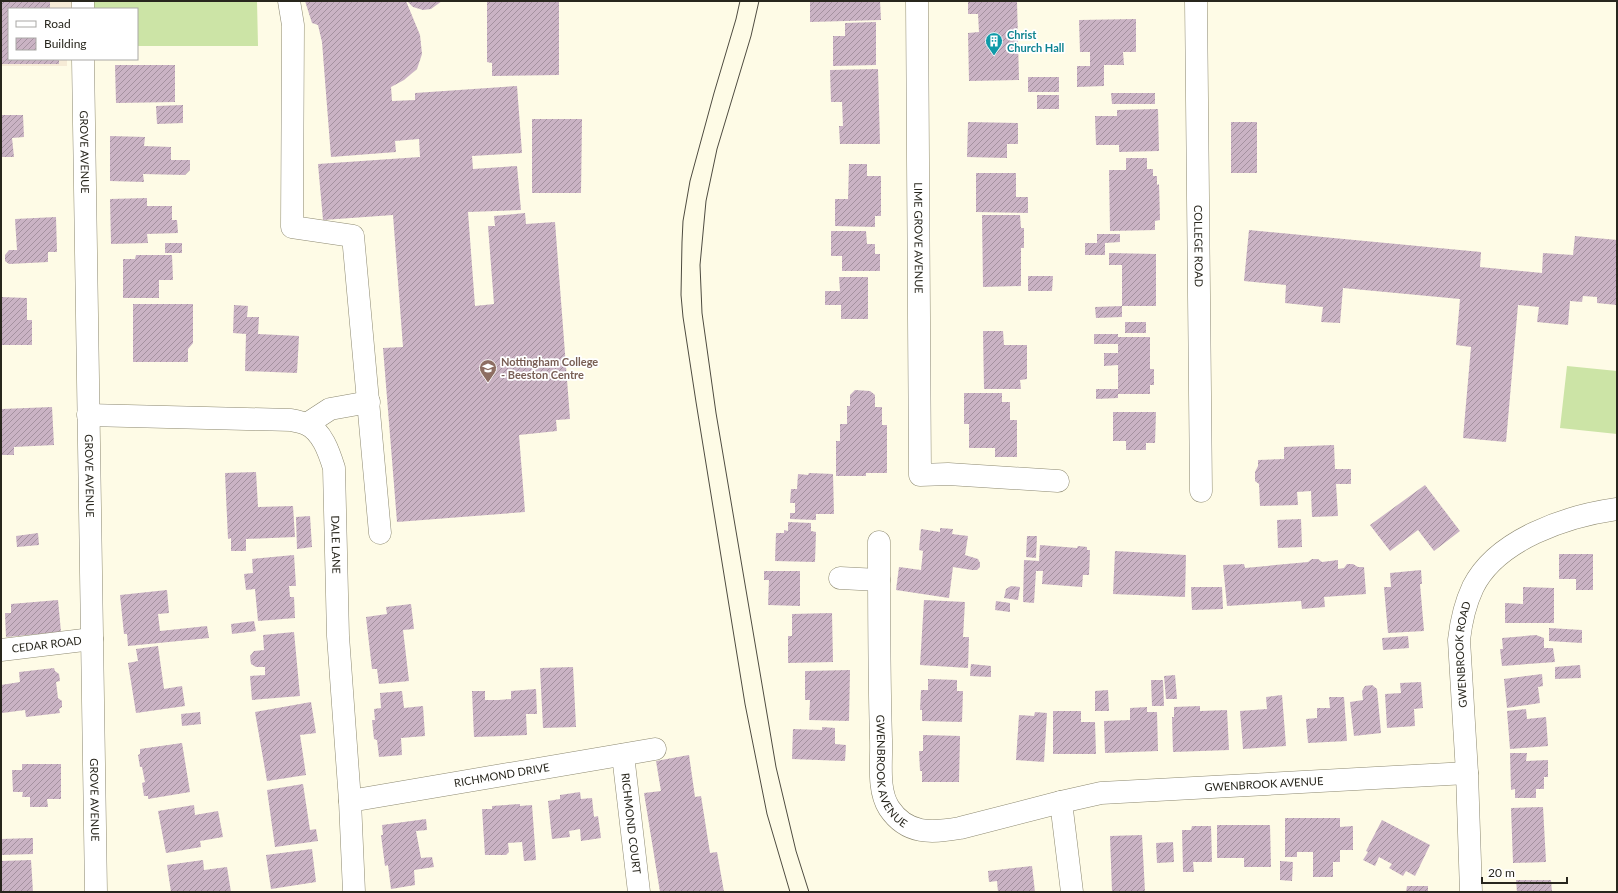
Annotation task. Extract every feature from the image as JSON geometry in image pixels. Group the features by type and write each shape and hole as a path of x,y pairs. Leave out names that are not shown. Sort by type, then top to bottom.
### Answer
{"street":[{"path":"289,1 293,26 292,227 353,236 380,533"},
{"name":"LIME GROVE AVENUE","path":"917,1 920,475 948,474 1058,481"},
{"name":"COLLEGE ROAD","path":"1196,1 1201,491"},
{"name":"GROVE AVENUE","path":"83,60 96,892"},
{"path":"88,415 291,420 307,424 330,409 369,402"},
{"name":"DALE LANE","path":"307,424 325,443 334,468 338,636 350,801 354,892"},
{"name":"GWENBROOK ROAD","path":"1471,892 1467,773 1459,640 1461,621 1474,586 1485,569 1507,548 1540,530 1576,518 1617,509"},
{"name":"GWENBROOK AVENUE","path":"879,542 878,666 882,787 888,806 892,812 904,823 922,831 934,832 960,828 1101,793 1467,773"},
{"path":"840,578 879,580"},
{"name":"CEDAR ROAD","path":"1,650 92,639"},
{"name":"RICHMOND DRIVE","path":"350,801 655,749"},
{"name":"RICHMOND COURT","path":"623,755 639,892"},
{"path":"1061,802 1072,892"}],"shaded area":[{"path":"1,1 94,1 94,8 8,8 8,60 67,60 67,66 1,66"}],"green space":[{"path":"94,1 257,1 258,46 138,46 138,8 94,8"},
{"path":"1567,366 1617,371 1617,434 1560,428"}],"building":[{"path":"1,1 50,1 50,8 8,8 8,60 59,60 59,64 1,64"},
{"path":"305,1 406,1 420,35 422,54 417,69 404,80 391,87 392,101 415,100 415,93 517,86 522,153 472,156 473,169 517,166 521,210 468,212 475,306 494,304 488,226 495,226 494,216 525,213 526,224 555,222 570,419 556,420 557,431 519,435 525,512 397,522 383,348 403,347 393,215 323,220 318,164 420,157 419,139 395,141 396,152 331,157 322,42 318,25 312,23"},
{"path":"407,1 442,1 431,9 423,10 413,7"},
{"path":"487,1 559,1 559,75 492,76 492,63 487,62"},
{"path":"810,1 880,1 881,20 810,22"},
{"name":"Christ Church Hall","path":"968,1 1017,1 1019,80 969,81 968,33 979,32 978,14 968,14"},
{"path":"1136,19 1136,52 1123,52 1124,65 1104,65 1104,86 1077,87 1077,66 1090,66 1090,52 1080,52 1079,20"},
{"path":"876,22 876,65 833,66 833,36 845,36 845,23"},
{"path":"115,65 175,65 175,102 116,103"},
{"path":"878,69 880,144 840,144 839,126 843,126 842,102 831,102 830,70"},
{"path":"1028,77 1059,77 1059,92 1028,92"},
{"path":"1111,93 1155,93 1155,104 1112,104"},
{"path":"1037,95 1059,95 1059,109 1037,109"},
{"path":"183,105 183,123 157,124 156,106"},
{"path":"1158,109 1159,151 1119,152 1119,145 1096,145 1095,116 1117,116 1117,110"},
{"path":"1,115 23,115 24,137 12,138 14,157 1,157"},
{"path":"532,119 582,119 581,193 532,193"},
{"path":"968,122 1018,123 1018,144 1007,144 1007,158 967,157"},
{"path":"1231,122 1257,122 1257,173 1231,173"},
{"path":"110,136 145,137 144,146 171,147 171,160 190,160 190,170 185,175 143,174 144,182 110,181"},
{"path":"1126,158 1147,158 1147,169 1153,169 1153,176 1157,176 1157,185 1159,184 1160,220 1155,221 1155,230 1110,231 1109,170 1126,170"},
{"path":"849,164 867,164 867,176 881,176 881,216 875,216 875,227 835,226 835,199 848,199"},
{"path":"976,173 1016,173 1016,197 1028,197 1028,213 976,212"},
{"path":"147,198 147,206 172,206 172,220 177,220 178,233 147,234 148,243 111,244 110,199"},
{"path":"982,215 1020,215 1021,228 1024,228 1024,248 1021,248 1021,286 983,287"},
{"path":"56,217 57,252 48,252 48,262 9,264 5,261 5,255 9,250 17,250 15,219"},
{"path":"1249,230 1481,252 1480,267 1542,273 1543,253 1573,255 1575,236 1617,240 1617,305 1597,303 1597,297 1583,296 1582,302 1570,301 1568,325 1537,322 1539,307 1518,305 1506,442 1463,438 1471,347 1456,345 1460,299 1343,288 1340,323 1321,322 1323,307 1285,303 1286,285 1244,281"},
{"path":"831,231 866,231 867,244 875,244 875,254 880,254 880,271 842,271 842,256 831,256"},
{"path":"1097,234 1120,234 1120,242 1105,243 1105,255 1085,255 1085,243 1097,243"},
{"path":"165,243 182,243 182,253 165,253"},
{"path":"1109,253 1156,254 1156,306 1122,306 1122,265 1109,265"},
{"path":"136,255 172,255 173,280 159,280 159,298 123,298 123,259 135,259"},
{"path":"1028,276 1053,276 1052,291 1028,291"},
{"path":"839,277 868,277 868,319 841,319 841,305 825,305 825,291 840,291"},
{"path":"1,297 27,298 27,320 32,320 32,345 1,345"},
{"path":"133,304 193,304 193,343 188,349 188,362 133,362"},
{"path":"234,305 248,306 247,317 259,317 258,334 299,336 297,373 245,371 246,334 233,333"},
{"path":"1122,306 1122,317 1096,318 1095,307"},
{"path":"1125,322 1146,322 1146,333 1125,333"},
{"path":"983,331 1003,331 1004,345 1027,345 1027,379 1020,380 1021,389 984,389"},
{"path":"1094,334 1118,334 1118,337 1150,337 1150,369 1154,369 1154,385 1150,385 1150,394 1118,394 1118,398 1096,399 1096,389 1118,389 1118,365 1104,366 1104,353 1118,353 1118,344 1094,344"},
{"path":"855,390 870,391 875,395 875,407 882,407 882,425 887,425 887,473 866,473 866,476 836,476 836,441 840,441 840,424 847,424 847,406 850,406 850,395"},
{"path":"964,393 1002,393 1002,402 1010,402 1010,420 1017,420 1017,457 995,457 995,448 969,448 969,424 964,424"},
{"path":"52,407 54,445 14,447 14,455 1,455 2,409"},
{"path":"1113,412 1156,412 1155,443 1146,443 1146,450 1126,450 1126,441 1113,441"},
{"path":"1334,445 1335,469 1351,469 1351,484 1336,484 1338,516 1312,517 1311,491 1297,492 1298,505 1260,506 1259,484 1255,481 1255,472 1258,466 1258,460 1284,459 1284,447"},
{"path":"256,472 258,507 293,506 295,537 246,539 246,551 231,551 231,538 228,539 225,473"},
{"path":"809,473 833,474 834,514 816,514 816,520 790,519 790,513 795,513 795,503 790,503 791,489 797,489 798,474 808,475"},
{"path":"1425,485 1460,531 1434,551 1418,530 1390,551 1370,525"},
{"path":"310,516 312,547 297,549 296,517"},
{"path":"1301,519 1302,547 1278,548 1277,520"},
{"path":"788,522 811,523 811,531 816,532 815,562 775,561 776,533 784,533 784,530 788,531"},
{"path":"940,528 953,529 952,534 968,536 965,555 978,559 980,567 977,570 972,570 953,567 949,598 896,590 899,567 921,570 923,551 919,550 921,529 940,532"},
{"path":"38,533 39,545 17,547 16,536"},
{"path":"1027,536 1037,536 1036,558 1026,557"},
{"path":"1040,545 1077,548 1078,546 1087,547 1087,550 1090,550 1089,575 1083,575 1082,587 1042,584 1043,571 1036,571 1034,603 1023,602 1024,560 1039,561"},
{"path":"1115,551 1186,555 1185,597 1113,594"},
{"path":"1559,554 1593,554 1593,590 1576,590 1576,579 1559,579"},
{"path":"294,555 296,586 289,586 290,597 294,597 295,618 258,621 255,589 246,590 244,574 253,573 252,559"},
{"path":"1312,559 1318,559 1322,562 1338,560 1338,569 1344,568 1347,564 1364,567 1366,594 1324,597 1325,607 1302,609 1301,601 1227,606 1223,565 1244,564 1245,568 1308,562"},
{"path":"1421,570 1422,584 1420,584 1424,631 1388,633 1384,587 1391,587 1390,573"},
{"path":"764,571 800,571 800,606 768,605 769,580 764,580"},
{"path":"1011,586 1020,587 1018,600 1004,598 1006,589"},
{"path":"1191,587 1222,587 1223,609 1192,610"},
{"path":"1523,587 1554,588 1554,623 1505,623 1505,603 1523,604"},
{"path":"167,590 169,613 158,614 160,631 207,626 209,638 128,646 127,634 124,634 120,595"},
{"path":"58,600 61,632 6,637 5,613 11,613 11,604"},
{"path":"924,600 965,602 963,637 969,637 968,668 920,665"},
{"path":"996,601 1010,603 1010,612 995,610"},
{"path":"411,604 414,629 403,630 409,681 379,684 377,669 372,669 366,617 387,614 386,607"},
{"path":"832,613 833,662 788,663 788,636 792,636 792,614"},
{"path":"254,621 256,631 232,634 231,624"},
{"path":"1549,628 1582,630 1582,643 1549,641"},
{"path":"294,632 300,696 252,700 250,676 265,675 265,667 256,667 251,664 250,656 254,651 264,650 263,635"},
{"path":"1536,635 1544,638 1544,648 1553,648 1555,662 1502,666 1500,649 1503,649 1502,638"},
{"path":"1408,636 1409,648 1383,650 1382,638"},
{"path":"158,646 164,689 182,686 185,706 136,713 128,663 138,661 136,649"},
{"path":"971,664 991,666 991,677 970,676"},
{"path":"1580,665 1581,678 1555,679 1555,667"},
{"path":"573,667 576,727 543,728 540,668"},
{"path":"54,668 59,674 60,681 56,682 58,698 62,701 62,707 59,709 60,713 26,717 25,710 2,713 1,685 20,682 19,672"},
{"path":"850,670 849,721 809,720 810,700 805,700 805,671"},
{"path":"1542,674 1543,686 1538,687 1540,703 1507,708 1504,679"},
{"path":"1175,675 1177,699 1166,699 1164,676"},
{"path":"928,679 957,680 957,691 963,691 962,722 922,721 922,710 920,710 921,690 928,690"},
{"path":"1151,680 1163,680 1164,706 1152,706"},
{"path":"1421,682 1423,708 1414,709 1415,726 1387,728 1385,694 1401,693 1400,683"},
{"path":"1372,685 1377,689 1381,733 1354,736 1350,702 1363,700 1362,691 1365,686"},
{"path":"536,689 537,714 526,714 527,735 474,737 472,691 485,691 485,700 499,700 511,699 511,691"},
{"path":"1108,690 1109,711 1095,711 1095,691"},
{"path":"402,691 404,708 423,706 425,736 401,738 402,755 379,757 377,740 374,739 372,720 375,720 374,709 381,708 380,693"},
{"path":"1282,695 1286,746 1243,749 1240,711 1267,709 1266,697"},
{"path":"1329,697 1344,697 1347,741 1308,743 1306,719 1317,718 1317,708 1330,708"},
{"path":"311,702 316,733 300,735 306,775 267,781 255,712"},
{"path":"1200,706 1200,711 1227,710 1229,750 1173,752 1172,717 1174,717 1174,707"},
{"path":"1147,707 1147,712 1157,712 1158,751 1105,753 1104,721 1130,720 1130,708"},
{"path":"1526,709 1527,719 1546,717 1548,746 1510,749 1507,711"},
{"path":"1053,711 1081,711 1081,722 1095,722 1096,754 1053,754"},
{"path":"200,712 201,724 182,726 181,714"},
{"path":"1035,712 1047,713 1044,762 1016,760 1019,715 1034,716"},
{"path":"822,727 835,728 835,744 846,745 845,761 792,759 793,729 822,730"},
{"path":"923,735 960,736 959,782 922,782 919,751 923,751"},
{"path":"182,743 190,792 148,799 148,796 144,796 142,783 145,782 138,755 140,754 140,749"},
{"path":"1510,753 1527,753 1526,761 1548,760 1548,777 1544,777 1544,789 1536,789 1536,798 1515,798 1515,789 1511,790"},
{"path":"689,755 695,797 701,796 710,853 717,852 724,892 660,892 644,793 661,791 656,761"},
{"path":"22,764 61,764 61,799 47,799 48,807 30,807 30,797 22,797 23,792 13,792 12,770 22,770"},
{"path":"303,784 310,830 316,829 318,841 275,847 267,790"},
{"path":"580,792 581,799 592,798 594,817 598,816 601,838 581,841 580,829 569,831 570,837 552,839 548,801 560,799 560,795"},
{"path":"520,804 520,806 532,805 536,860 524,861 522,842 508,843 509,852 506,855 485,855 482,809 492,809 492,806"},
{"path":"194,805 195,815 218,811 223,837 200,841 201,847 166,853 158,811"},
{"path":"1543,807 1546,862 1513,863 1511,808"},
{"path":"1285,818 1340,818 1340,827 1353,826 1353,850 1340,850 1340,862 1333,862 1333,877 1313,877 1313,852 1297,852 1297,857 1285,857"},
{"path":"426,819 427,830 416,831 421,858 432,857 434,867 414,870 415,885 391,889 388,865 385,866 381,835 383,835 382,825"},
{"path":"1382,820 1430,845 1415,876 1406,871 1403,876 1389,868 1392,864 1379,857 1375,866 1363,860"},
{"path":"1217,825 1270,825 1271,867 1244,867 1244,858 1217,858"},
{"path":"1192,826 1211,826 1212,862 1193,862 1194,872 1183,872 1182,830 1191,830"},
{"path":"1142,835 1145,892 1112,892 1110,836"},
{"path":"33,838 33,854 1,855 1,839"},
{"path":"1173,842 1174,862 1157,863 1156,843"},
{"path":"312,849 316,882 271,889 266,855"},
{"path":"31,860 33,892 1,892 1,861"},
{"path":"203,860 204,870 227,867 231,892 171,892 167,865"},
{"path":"1280,861 1293,862 1292,881 1280,880"},
{"path":"1032,866 1035,892 998,892 997,881 989,882 988,871"},
{"path":"1516,880 1551,880 1552,892 1517,892"},
{"path":"1407,886 1428,886 1428,892 1406,892"}],"tram line":[{"path":"740,1 690,181 683,221 681,295 696,402 745,704 767,814 790,892"},
{"path":"759,1 751,36 717,149 706,201 700,265 702,313 716,413 776,767 796,851 809,892"}],"place":[{"name":"Christ Church Hall","path":"994,56"},
{"name":"Nottingham College - Beeston Centre","path":"488,383"}]}
